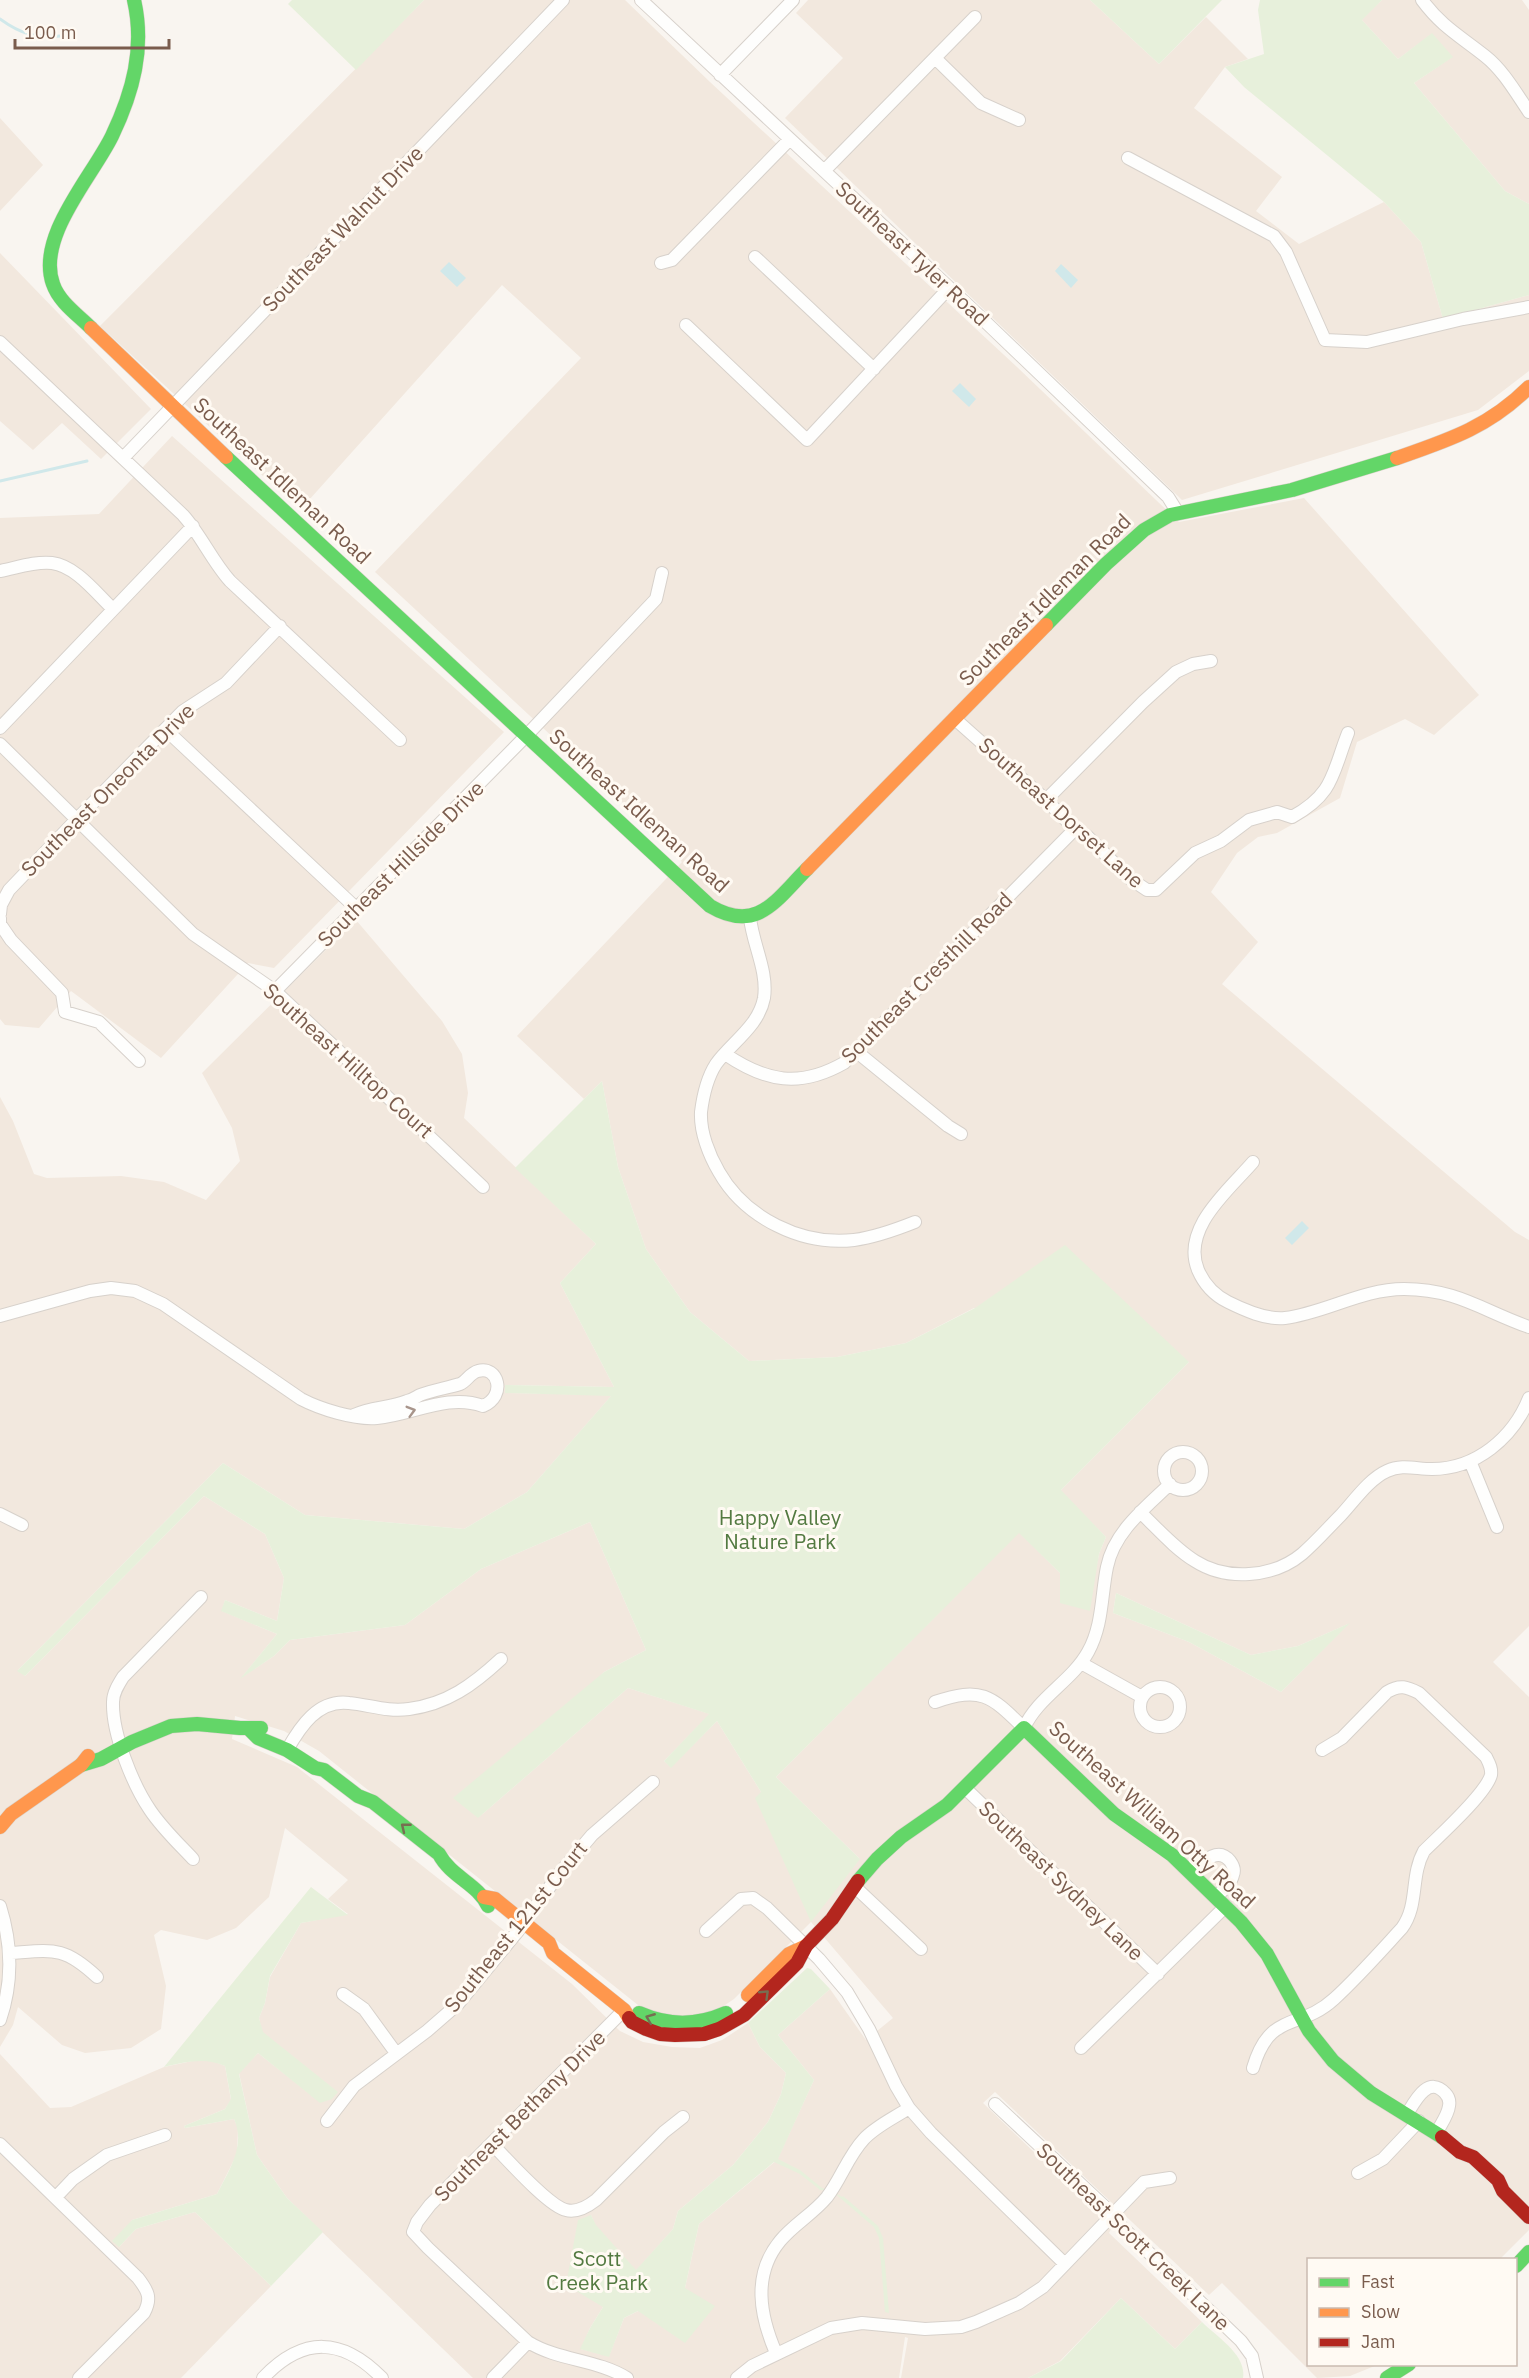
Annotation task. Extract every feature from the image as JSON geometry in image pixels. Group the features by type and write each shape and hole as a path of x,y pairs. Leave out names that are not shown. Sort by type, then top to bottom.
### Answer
{"main road":[{"name":"Southeast Idleman Road","path":"134,0 138,16 139,39 129,93 113,134 56,235 50,255 50,275 54,289 63,303 311,538 700,899 723,914 741,919 750,918 766,909 786,890 1133,538 1156,522 1178,513 1292,490 1440,444 1489,422 1529,387"},
{"name":"Southeast William Otty Road","path":"0,1827 5,1814 81,1765 93,1763 120,1742 153,1735 161,1728 174,1725 203,1723 250,1730 258,1738 289,1746 315,1768 324,1770 358,1796 373,1802 439,1854 445,1866 484,1897 489,1908 522,1927 544,1952 553,1953 624,2010 666,2023 696,2024 711,2020 739,2004 789,1954 807,1946 832,1919 854,1886 889,1847 947,1805 1024,1728 1114,1814 1166,1851 1221,1901 1263,1948 1322,2049 1346,2073 1371,2093 1437,2132 1460,2152 1466,2164 1491,2187 1503,2191 1529,2217"},
{"path":"1517,2264 1529,2252"},
{"path":"1387,2378 1406,2366"}],"street":[{"name":"Southeast Walnut Drive","path":"123,458 563,0"},
{"name":"Southeast Tyler Road","path":"641,0 1168,497 1178,513"},
{"path":"720,75 793,0"},
{"path":"1422,0 1442,24 1497,66 1529,112"},
{"path":"824,171 975,17"},
{"path":"935,58 981,103 1019,120"},
{"path":"660,262 672,260 790,139"},
{"path":"1128,158 1274,236 1286,252 1325,340 1367,342 1463,319 1529,307"},
{"path":"755,257 874,369"},
{"path":"686,325 807,440 949,288"},
{"path":"0,342 193,526 219,569 400,740"},
{"path":"0,728 193,526"},
{"path":"0,571 54,563 70,570 113,609"},
{"name":"Southeast Hillside Drive","path":"275,991 526,736 656,599 662,573"},
{"name":"Southeast Oneonta Drive","path":"139,1061 99,1022 65,1012 62,993 11,940 0,924 1,906 9,890 165,729 194,702 226,683 280,626"},
{"path":"1046,800 1176,672 1193,664 1210,662"},
{"name":"Southeast Dorset Lane","path":"955,719 1075,829 1087,836 1139,886 1147,890 1156,890 1195,853 1221,841 1249,820 1277,812 1292,817 1317,802 1327,789 1348,733"},
{"path":"165,729 356,908"},
{"name":"Southeast Hilltop Court","path":"0,744 193,934 275,991 483,1187"},
{"name":"Southeast Cresthill Road","path":"725,1054 761,1074 795,1080 830,1071 857,1052 1075,829"},
{"path":"750,918 764,979 764,1000 754,1022 725,1054 711,1074 706,1088 701,1113 703,1131 713,1163 742,1202 767,1221 817,1239 853,1240 887,1234 915,1222"},
{"path":"857,1052 961,1134"},
{"path":"1253,1162 1203,1221 1195,1242 1196,1265 1201,1277 1221,1298 1257,1313 1284,1318 1385,1290 1424,1290 1450,1294 1474,1302 1529,1327"},
{"path":"0,1316 90,1291 111,1288 135,1291 163,1304 300,1399 324,1409 365,1419 448,1402 473,1402 483,1406 494,1399 498,1389 496,1380 489,1372 480,1370 470,1375 464,1383 420,1395 407,1402 354,1415"},
{"path":"1140,1512 1183,1553 1205,1567 1224,1572 1250,1574 1279,1567 1302,1554 1384,1472 1405,1467 1442,1468 1470,1461 1489,1450 1504,1437 1523,1413 1529,1398"},
{"path":"1470,1461 1497,1527"},
{"path":"935,1702 966,1694 978,1695 1000,1705 1024,1728 1031,1713 1081,1663 1094,1641 1099,1625 1107,1565 1112,1551 1125,1529 1170,1484"},
{"path":"0,1514 22,1525"},
{"path":"193,1859 149,1809 138,1790 120,1742 113,1702 117,1686 201,1597"},
{"path":"289,1746 311,1716 328,1705 349,1702 391,1710 446,1700 463,1691 501,1659"},
{"path":"1081,1663 1142,1697"},
{"path":"1253,2068 1259,2048 1265,2039 1285,2023 1302,2017 1333,2000 1402,1928 1411,1914 1417,1863 1424,1851 1482,1791 1491,1773 1486,1757 1419,1693 1407,1687 1396,1686 1387,1692 1342,1738 1322,1750"},
{"name":"Southeast 121st Court","path":"327,2121 354,2086 427,2031 458,2004 522,1927 559,1874 592,1835 653,1782"},
{"name":"Southeast Sydney Lane","path":"965,1788 1158,1974"},
{"path":"1081,2048 1135,1993 1158,1974 1221,1901 1234,1869 1230,1861 1221,1856 1211,1856 1191,1873"},
{"path":"854,1886 921,1949"},
{"path":"706,1931 736,1902 746,1897 753,1898 768,1908 833,1974 860,2011 909,2108 931,2133 1065,2264"},
{"path":"0,1906 7,1927 11,1953 9,1983 0,2020"},
{"path":"11,1953 63,1952 83,1963 97,1977"},
{"path":"343,1994 364,2009 396,2053"},
{"name":"Southeast Bethany Drive","path":"528,2342 413,2232 417,2222 430,2205 624,2010"},
{"path":"1358,2173 1383,2159 1413,2117 1421,2092 1426,2089 1438,2088 1443,2091 1447,2094 1450,2104 1437,2132"},
{"name":"Southeast Scott Creek Lane","path":"996,2104 1248,2350 1255,2362 1257,2378"},
{"path":"776,2353 765,2328 760,2290 771,2254 780,2241 817,2209 832,2191 864,2139 909,2108"},
{"path":"492,2144 552,2203 568,2211 577,2210 585,2208 596,2200 664,2132 683,2117"},
{"path":"56,2197 73,2179 107,2155 165,2135"},
{"path":"0,2144 138,2278 149,2297 144,2313 79,2378"},
{"path":"737,2378 752,2366 776,2353 831,2328 862,2323 925,2329 961,2327 976,2322 1031,2296 1065,2264 1144,2181 1170,2178"},
{"path":"493,2378 528,2342 547,2353 603,2366 627,2378"},
{"path":"263,2378 285,2357 313,2347 330,2347 357,2356 382,2378"}],"shaded area":[{"path":"424,0 625,0 1179,522 1304,498 1479,695 1434,735 1405,719 1357,742 1340,798 1277,833 1258,837 1237,853 1211,892 1258,942 1222,984 1515,1232 1529,1240 1529,1626 1493,1662 1529,1697 1529,2230 1501,2258 1307,2258 1307,2366 1375,2366 1350,2376 1317,2378 1222,2283 1209,2295 995,2092 983,2103 1112,2227 1109,2233 1202,2322 1175,2349 1121,2298 1060,2361 1028,2378 901,2378 908,2338 905,2337 899,2378 473,2378 287,2198 257,2155 239,2073 258,2053 320,2102 337,2092 262,2032 259,2018 265,2003 270,1977 301,1923 348,1914 328,1899 348,1880 285,1828 269,1897 236,1928 207,1940 161,1930 154,1935 166,1986 161,2029 131,2048 85,2053 62,2045 18,2007 13,2025 0,2047 0,1097 13,1121 34,1174 47,1178 121,1176 164,1182 206,1200 240,1161 232,1128 202,1073 356,920 442,1021 462,1054 468,1093 464,1118 596,1244 560,1283 614,1387 505,1385 505,1393 612,1395 527,1492 464,1529 305,1515 223,1463 18,1670 25,1676 204,1496 265,1534 284,1578 277,1621 225,1600 222,1611 277,1634 242,1677 274,1656 290,1640 405,1625 481,1569 590,1522 646,1650 604,1672 479,1817 628,1688 710,1714 664,1761 671,1767 717,1721 761,1792 860,1859 776,1777 1019,1532 1060,1573 1095,1574 1099,1554 1106,1537 1060,1491 1189,1362 974,1308 906,1343 837,1357 749,1361 690,1312 646,1249 618,1167 602,1081 584,1099 517,1036 682,862 613,793 375,572 581,358 502,285 300,510 100,326","holes":["1116,1593 1251,1655 1298,1646 1348,1624 1281,1692 1189,1642 1113,1613","235,1716 284,1731 319,1751 638,2005 673,2018 710,2013 719,2009 734,1999 811,1922 893,2018 866,2040 830,1989 778,2035 814,2080 777,2160 699,2224 685,2288 624,2318 609,2356 581,2349 603,2307 591,2215 595,2225 636,2271 673,2229 678,2211 733,2165 768,2122 781,2094 786,2073 760,2047 748,2023 722,2040 700,2048 672,2047 643,2042 620,2031 572,1984 297,1767 232,1739"]},
{"path":"808,0 1090,0 1159,64 1206,17 1248,59 1225,67 1194,108 1282,177 1256,211 1299,244 1384,202 1421,242 1443,319 1529,295 1529,371 1478,410 1182,500 785,118 843,58 796,13"},
{"path":"1382,0 1522,0 1529,10 1529,204 1505,191 1414,83 1452,57 1432,34 1398,59 1361,19"},
{"path":"0,118 43,165 0,211"},
{"path":"0,253 151,409 101,459 62,423 33,450 0,421"},
{"path":"172,436 504,732 274,968 248,963 161,1058 71,991 39,1028 5,1025 0,1019 0,518 99,514"},
{"path":"0,2054 50,2108 71,2107 164,2067 197,2060 213,2061 225,2066 231,2100 225,2109 184,2126 185,2128 234,2119 238,2128 237,2154 217,2194 132,2220 119,2247 136,2229 195,2212 271,2286 181,2378 0,2378"}],"green space":[{"path":"292,0 424,0 356,70 288,4"},
{"path":"1090,0 1222,0 1159,64"},
{"path":"1260,0 1382,0 1362,20 1398,59 1432,33 1453,57 1414,83 1505,191 1529,204 1529,295 1443,319 1421,242 1384,202 1244,87 1225,67 1264,54 1258,10"},
{"name":"Happy Valley Nature Park","path":"602,1081 618,1167 646,1249 690,1312 749,1361 837,1357 906,1343 975,1308 1065,1245 1189,1362 1061,1490 1106,1537 1099,1554 1090,1611 1060,1603 1060,1573 1019,1533 776,1777 860,1859 811,1922 755,1798 761,1792 717,1721 671,1768 664,1761 709,1714 628,1688 478,1818 453,1798 604,1672 646,1650 590,1522 481,1569 405,1625 290,1640 274,1656 240,1679 277,1634 221,1611 225,1600 277,1621 284,1578 265,1534 204,1496 25,1676 17,1671 223,1463 305,1515 464,1529 527,1492 611,1396 505,1393 505,1385 614,1387 560,1283 596,1244 515,1168"},
{"path":"1116,1593 1251,1655 1298,1646 1350,1623 1281,1692 1189,1642 1113,1613"},
{"path":"311,1887 348,1915 301,1923 270,1976 265,2003 259,2018 263,2032 338,2092 332,2099 320,2103 258,2053 239,2074 257,2155 287,2198 323,2232 271,2286 195,2212 136,2229 119,2247 112,2241 132,2220 217,2194 231,2167 237,2148 237,2129 234,2119 185,2128 184,2126 225,2109 231,2099 225,2066 203,2061 164,2067"},
{"name":"Scott Creek Park","path":"807,1968 811,1969 830,1989 778,2035 814,2080 778,2159 800,2170 822,2188 832,2191 820,2190 800,2174 774,2162 699,2224 685,2288 715,2306 685,2343 638,2311 624,2318 609,2357 580,2349 603,2307 566,2285 578,2220 591,2215 596,2225 636,2270 673,2229 678,2211 733,2165 768,2122 781,2094 786,2073 760,2047 748,2023"},
{"path":"832,2191 843,2196 878,2226 883,2238 889,2313 885,2312 879,2238 874,2227"},
{"path":"1121,2298 1175,2349 1202,2322 1236,2354 1243,2370 1243,2378 1028,2378 1061,2361"}],"water":[{"path":"449,262 466,278 457,287 440,271"},
{"path":"1061,264 1078,280 1071,288 1055,271"},
{"path":"960,383 976,399 969,407 952,391"},
{"path":"1302,1221 1309,1228 1292,1245 1285,1238"}],"waterway":[{"path":"0,19 15,29 29,34 61,36"},
{"path":"0,481 87,461"}],"traffic: fast":[{"path":"91,328 56,291 50,266 52,247 59,227 112,136 126,103 137,53 138,35 134,0"},
{"path":"226,457 710,906 726,914 753,915 775,902 807,869"},
{"path":"1046,625 1106,564 1144,530 1170,515 1292,490 1397,458"},
{"path":"81,1765 101,1759 132,1742 171,1726 197,1724 261,1728"},
{"path":"858,1881 901,1837 947,1805 1024,1728 1114,1814 1172,1855 1241,1922 1267,1954 1309,2031 1333,2061 1371,2093 1442,2137"},
{"path":"250,1730 258,1738 287,1750 315,1768 324,1770 358,1796 373,1802 439,1854 450,1869 484,1898 488,1906"},
{"path":"639,2013 661,2020 682,2023 704,2020 726,2013"},
{"path":"1517,2265 1529,2252"},
{"path":"1387,2378 1406,2366"}],"traffic: slow":[{"path":"91,328 226,457"},
{"path":"1397,458 1468,431 1499,412 1529,387"},
{"path":"807,869 1046,625"},
{"path":"0,1827 11,1814 81,1765 88,1756"},
{"path":"484,1897 495,1899 549,1943 553,1953 624,2010 629,2018"},
{"path":"748,1995 789,1954 806,1946"}],"traffic: jam":[{"path":"629,2018 646,2029 660,2034 675,2035 704,2034 719,2029 744,2015 797,1963 806,1946 832,1919 858,1881"},
{"path":"1442,2137 1460,2152 1473,2157 1498,2180 1503,2191 1529,2217"}]}
